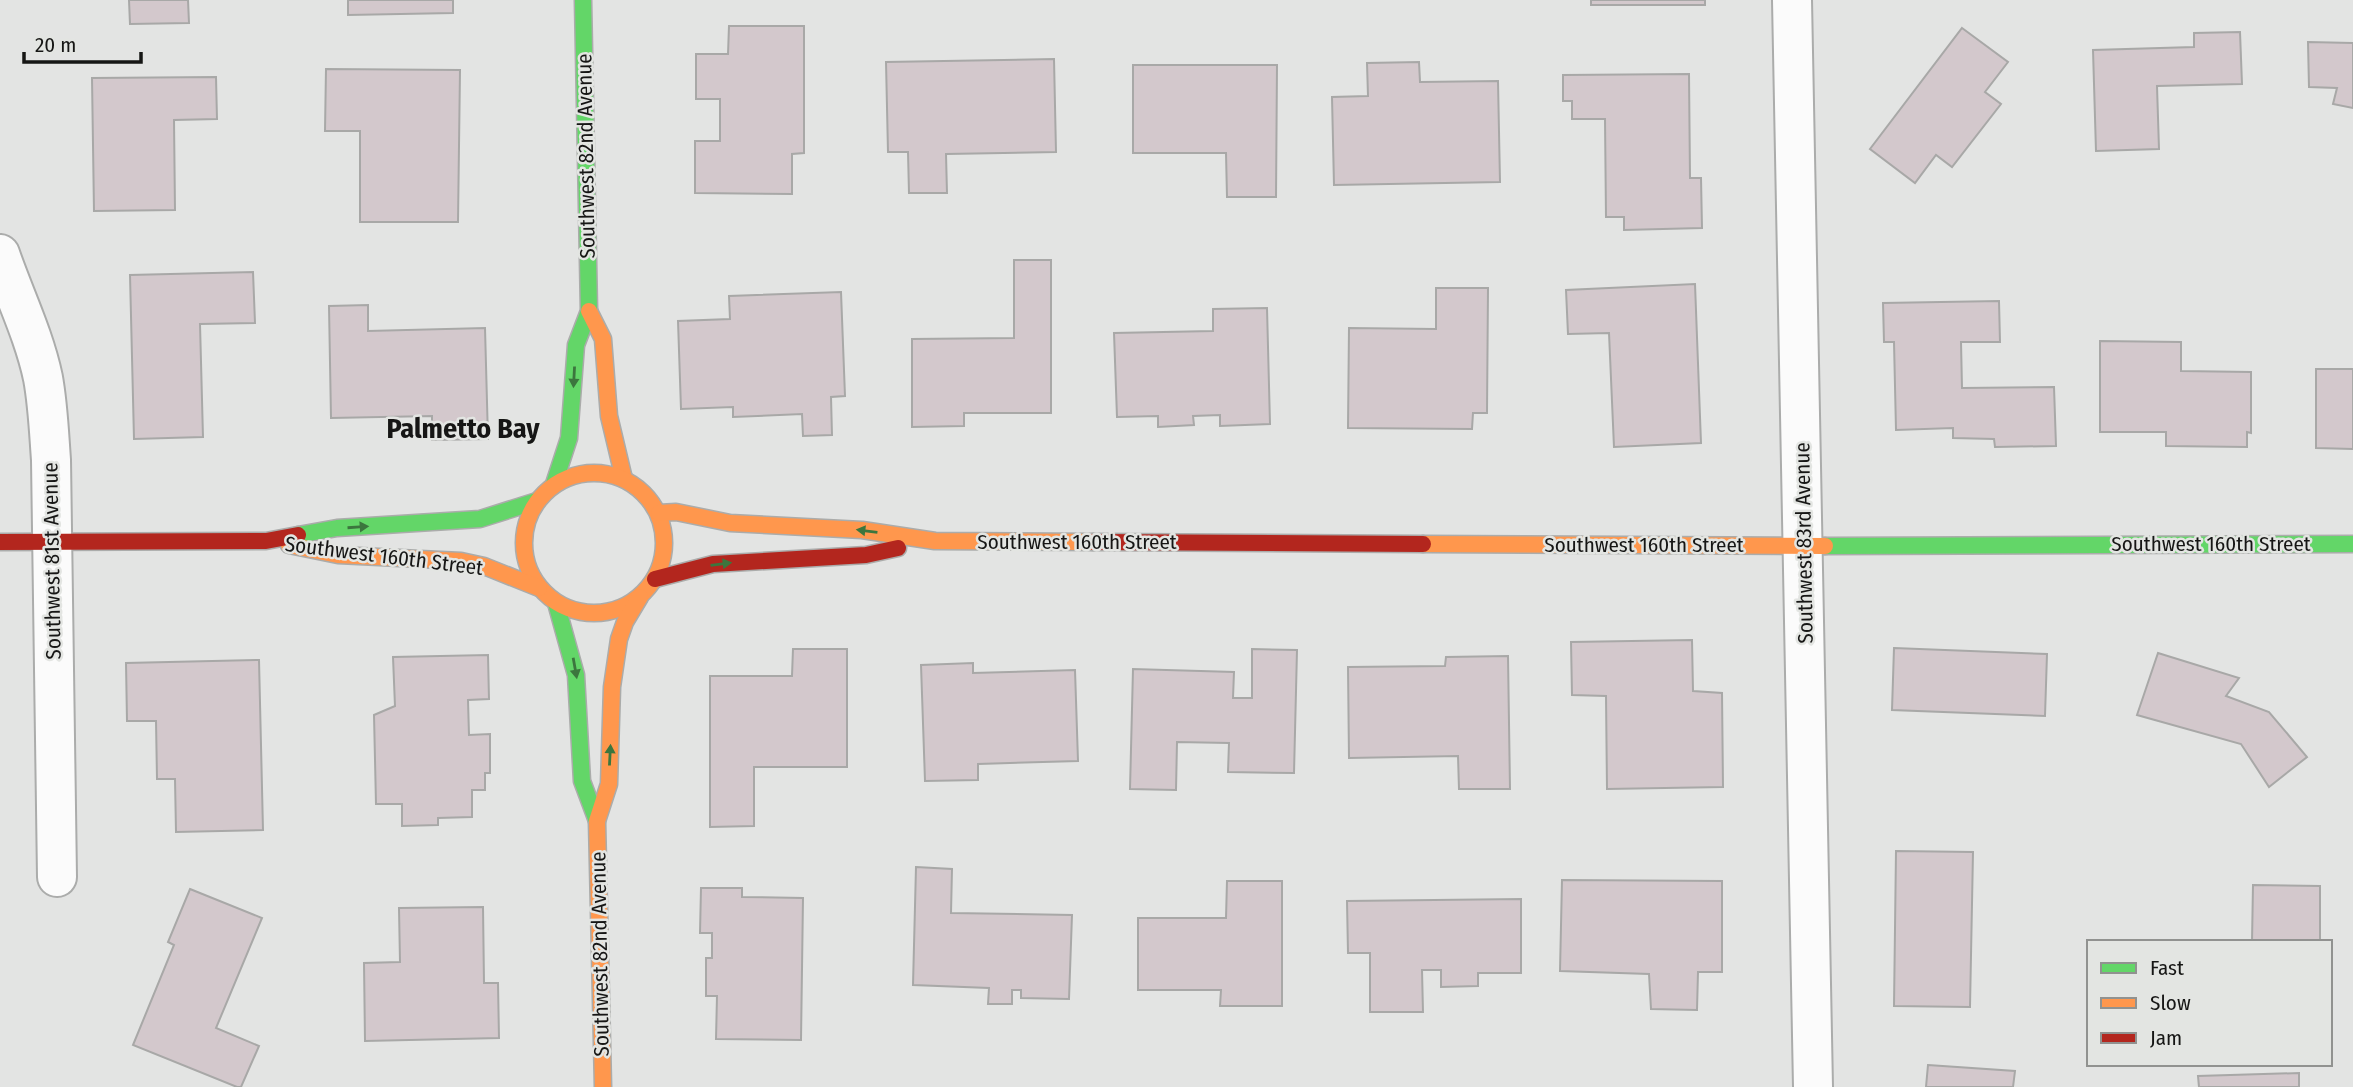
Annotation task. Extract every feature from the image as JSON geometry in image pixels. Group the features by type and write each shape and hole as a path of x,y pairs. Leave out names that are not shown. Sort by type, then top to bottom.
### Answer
{"street":[{"name":"Southwest 82nd Avenue","path":"554,485 569,438 576,345 589,311 583,0"},
{"name":"Southwest 83rd Avenue","path":"1792,0 1813,1087"},
{"name":"Southwest 81st Avenue","path":"0,254 32,338 43,379 51,460 57,877"},
{"name":"Southwest 82nd Avenue","path":"589,311 603,339 609,416 624,479"},
{"path":"576,474 612,474 624,479 644,493 659,513 665,547 655,579 640,597 621,608 599,613 577,611 556,603 539,588 528,569 523,547 526,523 537,501 554,485 576,474"},
{"name":"Southwest 160th Street","path":"0,542 266,541 337,528 458,523 537,501"},
{"name":"Southwest 160th Street","path":"659,513 676,512 730,523 862,530 935,541 1804,546 2353,544"},
{"name":"Southwest 160th Street","path":"266,541 338,555 461,561 501,572 539,588"},
{"name":"Southwest 160th Street","path":"655,579 713,564 866,555 935,541"},
{"name":"Southwest 82nd Avenue","path":"603,1087 597,821 609,784 612,687 619,639 625,622 640,597"},
{"name":"Southwest 82nd Avenue","path":"556,603 576,675 582,781 597,821"}],"building":[{"path":"129,0 188,0 189,23 130,24"},
{"path":"348,0 453,0 453,13 348,15"},
{"path":"1591,0 1705,0 1705,5 1591,5"},
{"path":"729,26 804,26 804,153 792,154 792,194 695,193 695,141 720,141 720,99 696,99 696,54 728,54"},
{"path":"1962,28 2008,62 1985,92 2001,104 1952,167 1936,155 1915,183 1870,149"},
{"path":"2240,32 2242,84 2157,86 2159,149 2096,151 2093,50 2194,47 2194,33"},
{"path":"2308,42 2353,43 2353,108 2333,104 2337,88 2309,87"},
{"path":"1054,59 1056,152 946,154 947,193 909,193 908,152 888,152 886,62"},
{"path":"1419,62 1420,82 1498,81 1500,182 1334,185 1332,97 1368,96 1367,63"},
{"path":"1133,65 1277,65 1276,197 1227,197 1226,153 1133,153"},
{"path":"326,69 460,70 458,222 360,222 360,131 325,131"},
{"path":"1689,74 1690,178 1701,178 1702,228 1624,230 1624,217 1606,217 1605,119 1572,119 1572,101 1563,101 1563,75"},
{"path":"216,77 217,119 174,120 175,210 94,211 92,78"},
{"path":"1014,260 1051,260 1051,413 964,413 964,426 912,427 912,339 1014,338"},
{"path":"253,272 255,323 200,324 203,437 134,439 130,275"},
{"path":"1695,284 1701,443 1614,447 1609,333 1568,334 1566,290"},
{"path":"1436,288 1488,288 1487,413 1473,413 1472,429 1348,428 1349,328 1436,329"},
{"path":"841,292 845,396 831,397 832,435 803,436 802,414 733,417 733,407 681,409 678,321 730,319 729,296"},
{"path":"1999,301 2000,342 1961,342 1962,388 2054,387 2056,446 1995,447 1994,439 1953,438 1953,428 1896,430 1894,342 1884,342 1883,303"},
{"path":"368,305 368,331 485,328 488,439 432,440 432,416 331,418 329,306"},
{"path":"1267,308 1270,424 1220,426 1220,415 1193,416 1194,425 1158,427 1158,416 1117,417 1114,333 1213,331 1213,309"},
{"path":"2100,341 2181,342 2181,371 2251,372 2251,433 2247,432 2247,447 2166,446 2166,432 2100,432"},
{"path":"2316,369 2353,369 2353,449 2316,448"},
{"path":"1692,640 1693,691 1722,693 1723,787 1607,789 1606,696 1572,695 1571,642"},
{"path":"1894,648 2047,654 2045,716 1892,710"},
{"path":"793,649 847,649 847,767 754,767 754,826 710,827 710,676 792,676"},
{"path":"1252,649 1297,650 1294,773 1228,772 1229,743 1177,742 1176,790 1130,789 1133,669 1234,672 1233,698 1252,698"},
{"path":"2158,653 2239,678 2226,696 2269,712 2307,757 2269,787 2241,744 2137,715"},
{"path":"488,655 489,699 468,700 469,735 490,734 490,773 485,773 485,790 472,790 472,817 438,818 438,825 402,826 402,804 376,804 374,715 395,706 393,657"},
{"path":"1508,656 1510,789 1459,789 1458,756 1349,758 1348,667 1445,666 1446,657"},
{"path":"259,660 263,830 176,832 175,779 157,779 156,721 127,721 126,663"},
{"path":"973,663 973,673 1075,670 1078,761 978,764 978,780 925,781 921,665"},
{"path":"1896,851 1973,852 1970,1007 1894,1006"},
{"path":"916,867 952,869 951,913 1072,915 1069,999 1021,998 1021,990 1012,990 1012,1004 988,1004 989,988 913,985"},
{"path":"1562,880 1722,881 1722,972 1698,972 1697,1010 1651,1009 1649,974 1560,971"},
{"path":"1227,881 1282,881 1282,1006 1220,1006 1221,990 1138,990 1138,918 1226,918"},
{"path":"2253,885 2320,886 2320,940 2252,940"},
{"path":"701,888 742,888 742,897 803,898 801,1040 716,1039 717,996 706,996 706,958 712,958 712,933 700,933"},
{"path":"190,889 262,918 216,1028 259,1046 241,1087 133,1045 174,945 168,942"},
{"path":"1521,899 1521,973 1478,973 1478,986 1441,987 1441,970 1422,970 1423,1012 1370,1012 1370,953 1348,953 1347,901"},
{"path":"483,907 484,983 498,983 499,1038 365,1041 364,963 400,962 399,908"},
{"path":"1928,1065 2015,1071 2013,1087 1926,1087"},
{"path":"2299,1073 2299,1087 2199,1087 2198,1076"}],"traffic: fast":[{"path":"554,484 569,438 576,345 589,311 583,0"},
{"path":"298,535 337,528 480,519 537,501"},
{"path":"1825,546 2353,544"},
{"path":"556,603 576,675 582,781 597,821"}],"traffic: slow":[{"path":"589,311 603,339 609,416 624,479"},
{"path":"594,473 621,478 644,493 659,516 664,543 659,570 644,593 621,608 594,613 567,608 544,593 529,570 524,543 529,516 544,493 567,478 594,473"},
{"path":"659,513 676,512 730,523 862,530 935,541 1093,542"},
{"path":"1423,544 1825,546"},
{"path":"289,545 338,555 461,561 484,566 539,588"},
{"path":"603,1087 597,821 609,784 612,687 619,639 625,622 640,597"}],"traffic: jam":[{"path":"0,542 266,541 298,535"},
{"path":"1093,542 1423,544"},
{"path":"655,579 713,564 866,555 898,548"}],"district":[{"name":"Palmetto Bay","path":"463,428"}]}
